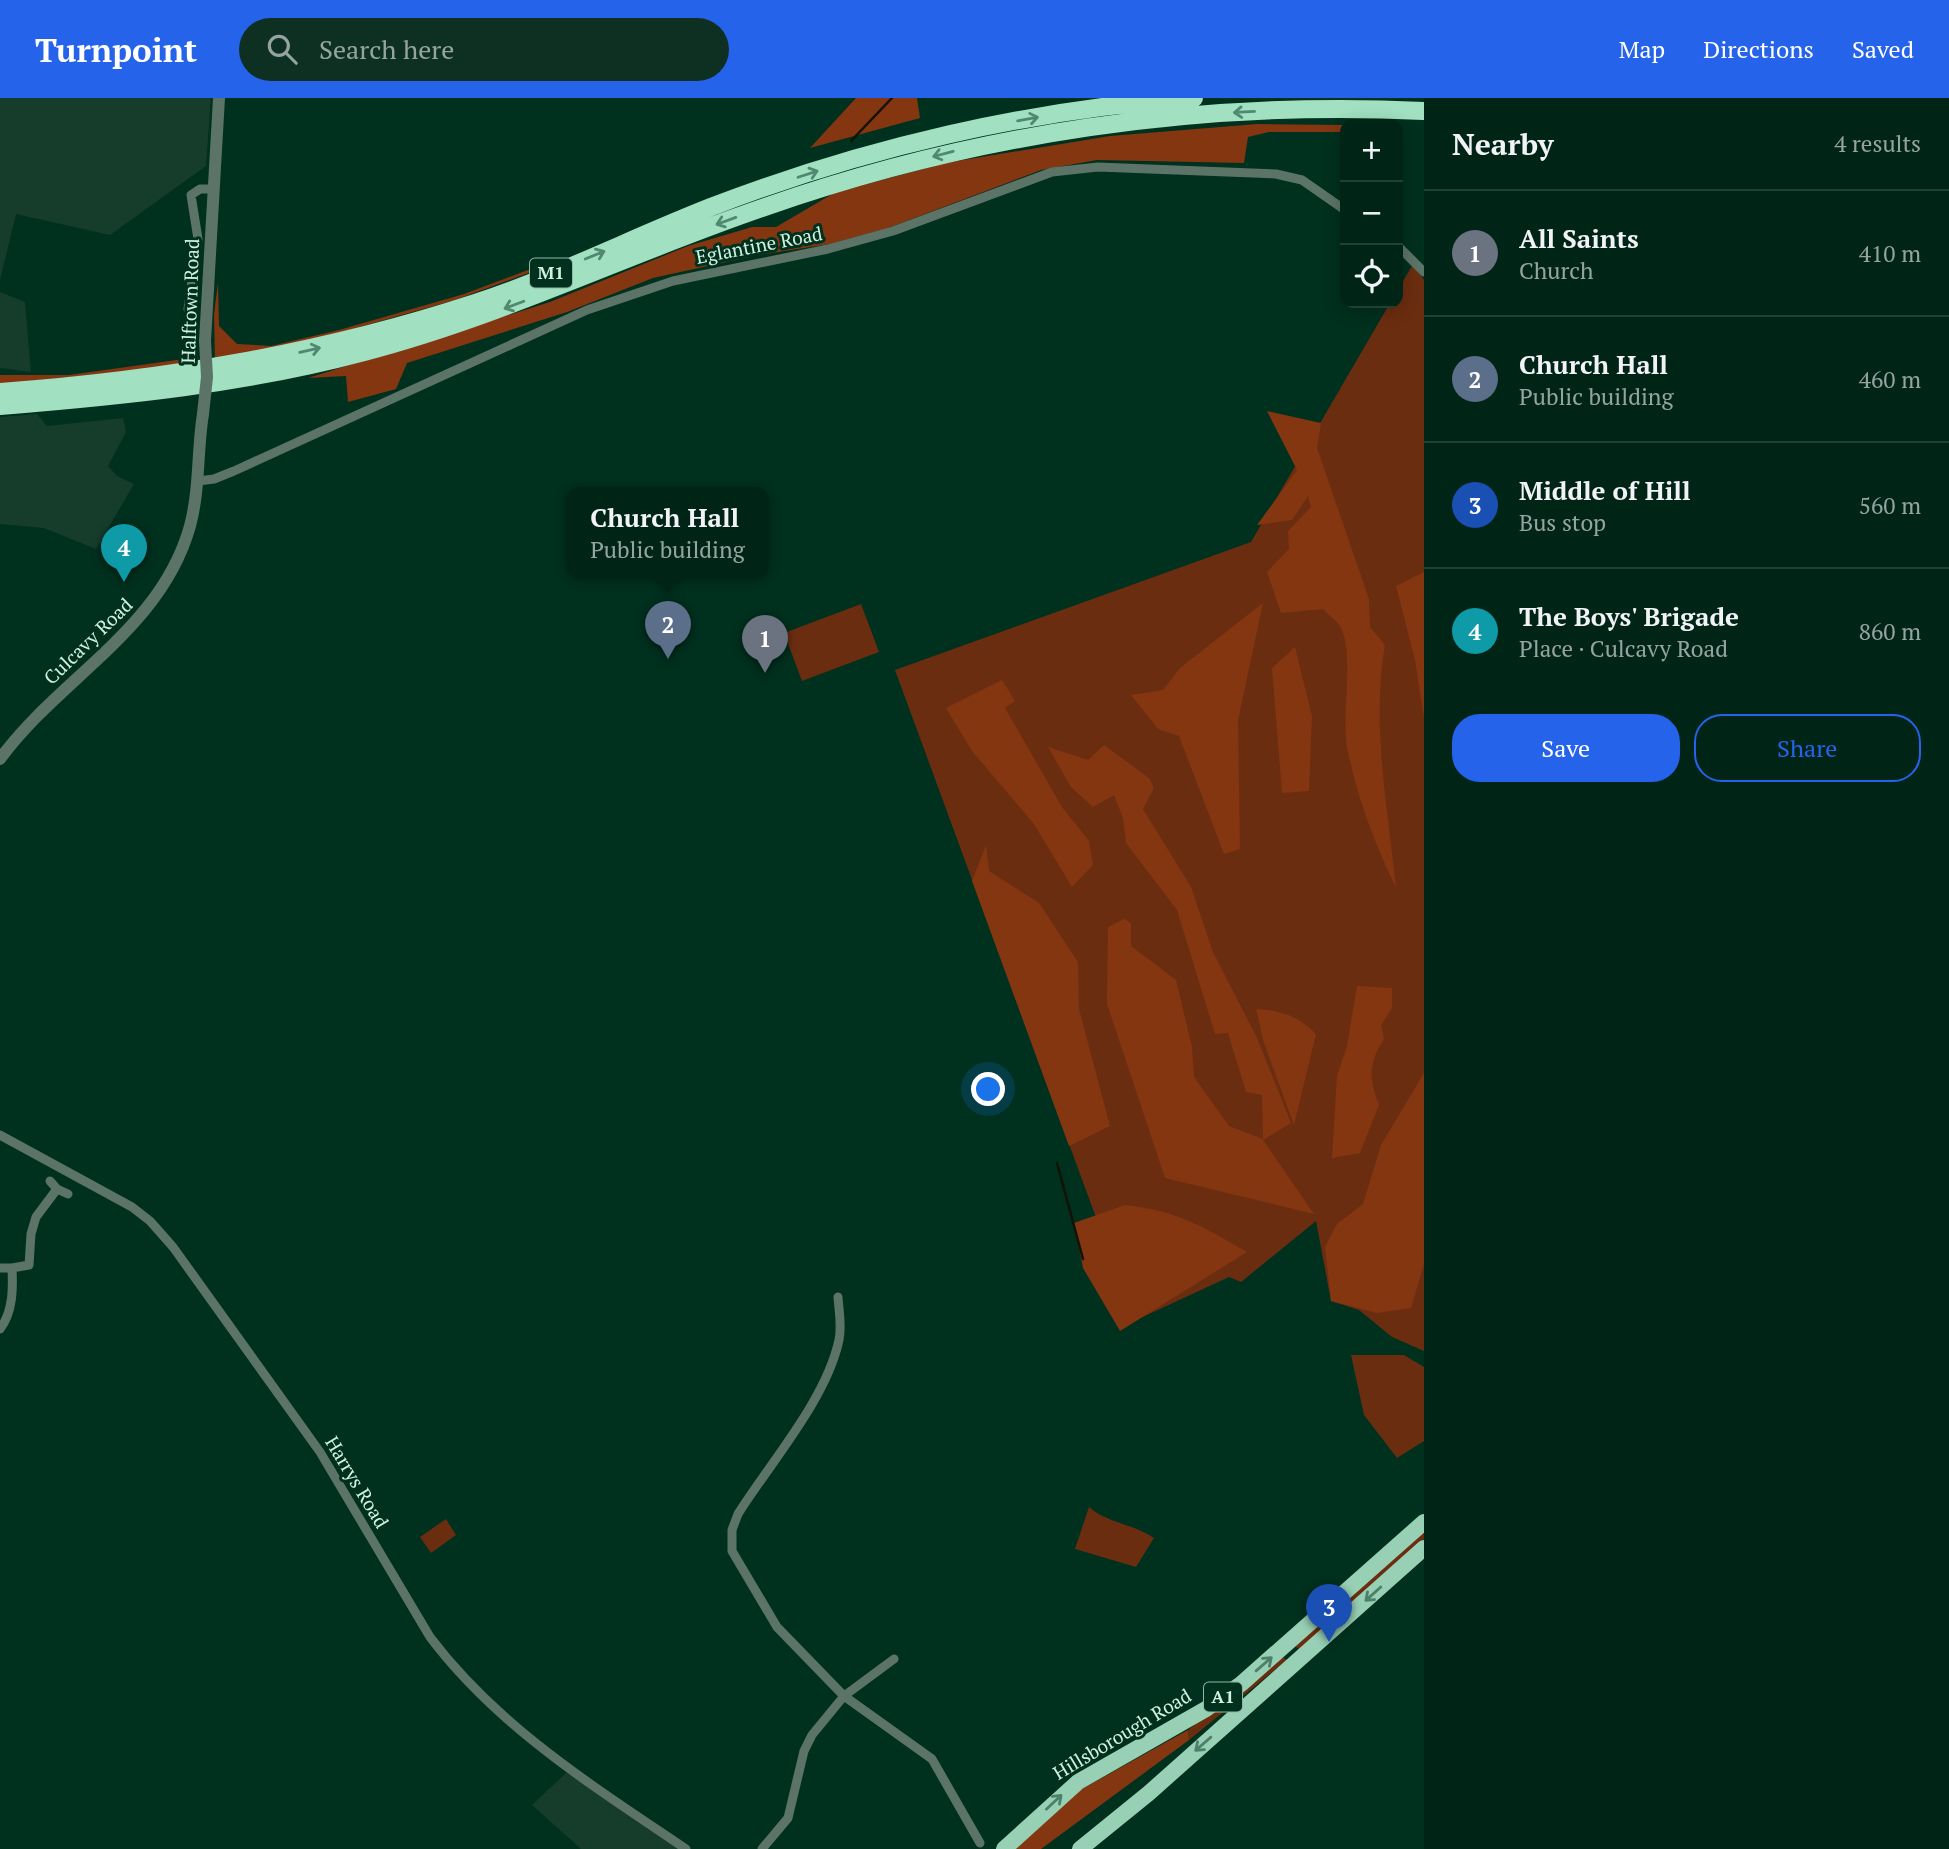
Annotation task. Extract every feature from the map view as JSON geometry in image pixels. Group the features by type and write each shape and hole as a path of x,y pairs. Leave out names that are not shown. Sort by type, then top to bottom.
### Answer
{"highway":[{"name":"M1","path":"0,392 153,379 258,361 348,341 478,302 712,206 882,152 955,134 1090,108 1194,98"},
{"name":"M1","path":"0,406 98,398 224,381 362,353 480,318 767,206 962,149 1153,119 1312,108 1424,111"},
{"path":"1312,108 1424,121"},
{"name":"Hillsborough Road","path":"1004,1849 1078,1782 1206,1709 1241,1684 1424,1522"},
{"name":"A1","path":"1080,1849 1149,1793 1424,1548"}],"street":[{"name":"Halftown Road","path":"203,414 207,377 205,341 219,98"},
{"name":"Eglantine Road","path":"198,481 214,479 234,471 587,310 635,291 709,272 828,249 893,231 1052,172 1098,167 1276,174 1302,180 1340,207"},
{"name":"Halftown Road","path":"188,309 198,239 191,195 200,189 214,189"},
{"path":"1403,251 1424,272"},
{"name":"Culcavy Road","path":"0,759 42,710 147,610 182,549 198,481 203,414"},
{"name":"Harrys Road","path":"0,1135 109,1193 150,1221 173,1247 320,1452 430,1637 450,1663 505,1720 686,1849"},
{"path":"50,1181 57,1189 68,1194"},
{"path":"0,1268 29,1265 31,1234 36,1217 57,1189"},
{"path":"0,1329 9,1311 12,1268"},
{"path":"838,1297 841,1326 833,1359 807,1410 738,1514 731,1542 736,1563 777,1627 844,1696 932,1759 980,1843"},
{"path":"762,1849 788,1818 804,1751 812,1735 844,1696 894,1659"}],"shaded area":[{"path":"0,98 211,98 206,166 110,235 16,214 0,280"},
{"path":"856,98 917,98 920,118 810,148"},
{"path":"1257,124 1340,125 1340,132 1269,132 1248,137 1244,163 1097,160 1041,170 888,228 830,244 758,255 653,278 567,312 407,363 396,389 348,402 346,376 308,378 550,302 688,246 752,227 776,227 834,193 945,163 1110,136"},
{"path":"552,261 553,264 455,300 264,354 215,362 214,314 218,283 219,326 237,344 271,346 339,330 464,294"},
{"path":"1413,264 1424,280 1424,1351 1392,1337 1359,1310 1331,1301 1316,1221 1241,1282 1229,1277 1134,1321 895,670 1251,542 1387,308 1403,308 1403,281"},
{"path":"0,292 25,302 31,372 0,368"},
{"path":"198,357 199,364 0,384 0,375 69,375"},
{"path":"1267,411 1321,423 1317,448 1369,599 1370,627 1385,645 1381,675 1380,736 1396,888 1368,822 1348,752 1347,655 1341,628 1323,609 1281,613 1267,572 1289,549 1288,531 1311,507 1308,496 1292,520 1257,525 1297,470"},
{"path":"37,414 47,426 123,418 126,432 108,466 117,476 134,484 96,549 44,528 0,524 0,417"},
{"path":"1424,572 1424,718 1415,660 1396,586"},
{"path":"1263,603 1238,720 1240,849 1224,854 1179,736 1158,729 1131,695 1163,690 1180,668"},
{"path":"861,604 879,652 802,681 784,633"},
{"path":"1295,647 1312,716 1309,791 1282,793 1272,668"},
{"path":"1002,680 1015,701 1005,708 1062,807 1089,841 1093,865 1072,887 1034,824 972,751 946,708"},
{"path":"1104,745 1149,778 1154,788 1143,809 1191,887 1213,952 1257,1038 1291,1123 1263,1140 1314,1214 1165,1178 1107,1004 1108,927 1124,919 1131,923 1131,946 1176,980 1192,1047 1194,1077 1229,1126 1263,1139 1262,1095 1246,1092 1228,1033 1215,1034 1177,910 1126,843 1123,818 1114,795 1093,807 1071,787 1048,747 1088,760"},
{"path":"986,845 989,871 1039,903 1078,962 1079,1009 1110,1126 1069,1146 972,881"},
{"path":"1357,986 1392,988 1392,1008 1381,1025 1384,1039 1375,1056 1372,1071 1373,1087 1379,1105 1360,1153 1332,1158 1337,1076 1347,1046"},
{"path":"1256,1009 1289,1015 1316,1034 1294,1125 1264,1043"},
{"path":"1424,1073 1424,1264 1411,1308 1377,1313 1331,1301 1325,1247 1337,1224 1363,1204 1381,1145"},
{"path":"1125,1205 1160,1211 1189,1221 1247,1252 1120,1331 1083,1268 1074,1223"},
{"path":"1351,1355 1404,1355 1424,1367 1424,1441 1397,1458 1364,1415"},
{"path":"1089,1507 1104,1517 1154,1538 1136,1567 1075,1549"},
{"path":"446,1519 456,1535 431,1553 420,1537"},
{"path":"1424,1528 1424,1539 1300,1650 1294,1645"},
{"path":"1282,1657 1287,1660 1189,1740 1188,1730"},
{"path":"1188,1730 1189,1740 1041,1849 1011,1849 1064,1799"},
{"path":"567,1772 678,1849 581,1849 532,1805"}],"waterway":[{"path":"851,141 892,98"},
{"path":"1057,1163 1083,1259"}],"place":[{"name":"The Boys' Brigade","path":"124,582"},
{"name":"Church Hall","path":"668,659"},
{"name":"All Saints","path":"765,673"},
{"name":"Middle of Hill","path":"1329,1642"}]}
